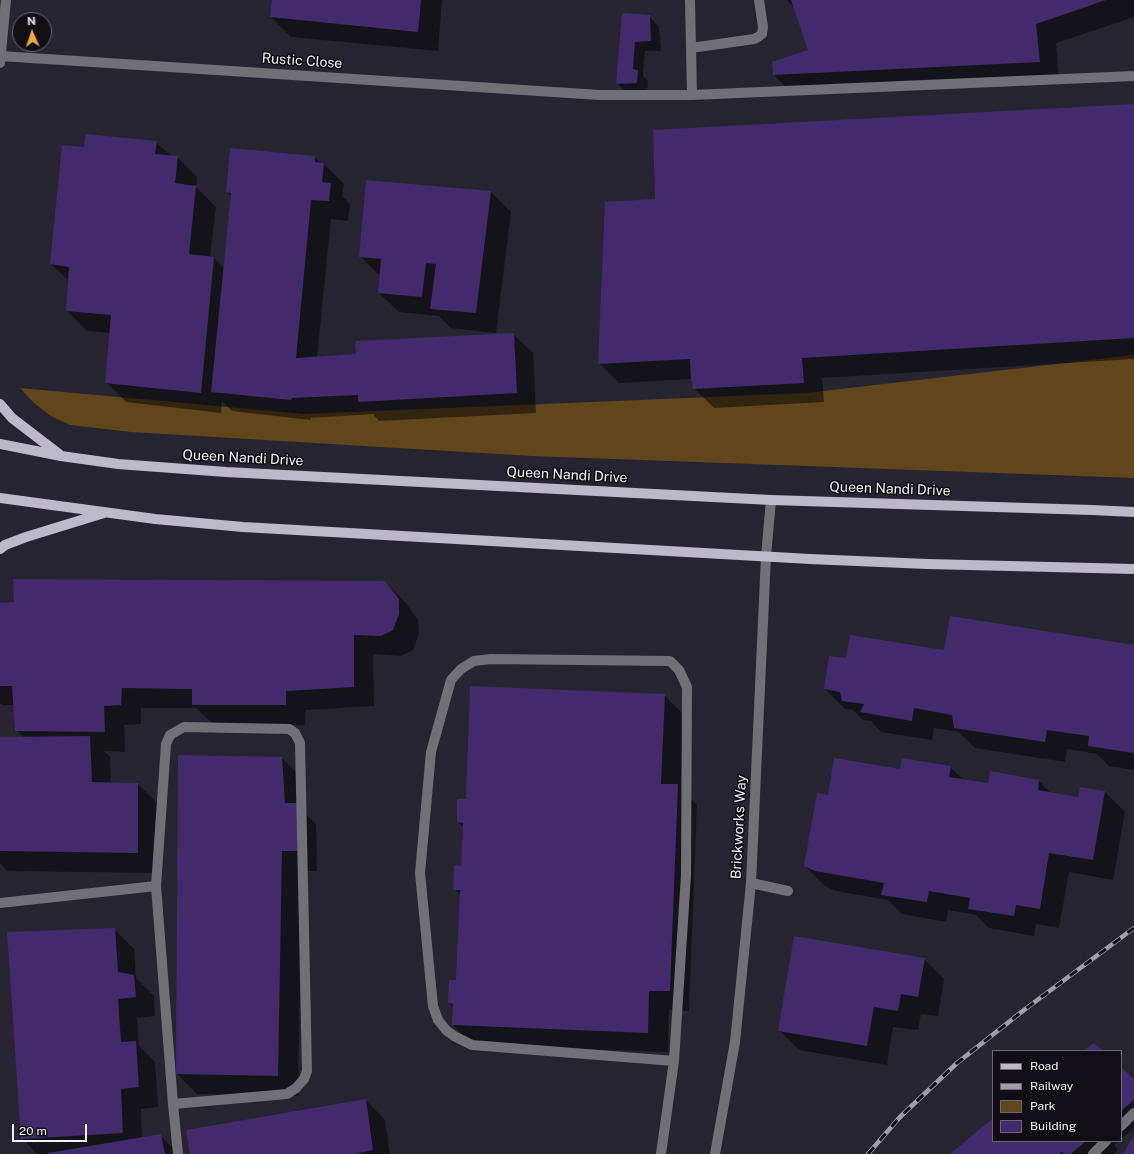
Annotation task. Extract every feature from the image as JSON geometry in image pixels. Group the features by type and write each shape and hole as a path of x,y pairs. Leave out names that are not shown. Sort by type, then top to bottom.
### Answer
{"main road":[{"path":"0,404 12,418 62,456"},
{"name":"Queen Nandi Drive","path":"0,444 62,456 118,464 226,472 771,500 1134,512"},
{"path":"0,498 155,519 243,527 927,564 1134,569"},
{"path":"0,549 5,545 26,537 108,512"}],"lane":[{"path":"0,58 6,0"},
{"path":"690,0 692,95"},
{"path":"691,48 754,39 758,37 762,34 763,27 759,0"},
{"name":"Rustic Close","path":"0,58 600,95 692,95 1134,76"},
{"name":"Brickworks Way","path":"715,1154 735,1042 751,883 766,556 771,500"},
{"path":"661,1154 674,1061 686,874 687,687 679,670 670,661 490,659 474,661 460,669 451,680 431,752 420,873 433,1006 438,1020 446,1030 454,1036 472,1045 674,1061"},
{"path":"173,1104 287,1094 296,1088 304,1079 307,1071 300,743 295,733 289,729 184,726 170,735 166,744 156,886 173,1104 178,1154"},
{"path":"751,883 788,891"},
{"path":"0,903 156,886"},
{"path":"1122,1125 1134,1113"},
{"path":"1093,1154 1105,1142"}],"green space":[{"path":"1134,355 1134,478 532,456 131,432 70,425 51,416 34,403 20,388 304,414 806,393"}],"building":[{"path":"272,0 421,0 418,32 270,17"},
{"path":"791,0 1106,0 1036,24 1040,62 773,75 772,62 808,50"},
{"path":"622,13 650,15 651,41 635,42 633,69 638,70 637,83 616,84"},
{"path":"1134,104 1134,338 802,358 804,383 693,389 690,359 598,364 605,202 655,199 653,130"},
{"path":"86,134 157,141 155,154 178,156 175,183 196,186 189,254 214,257 201,393 105,383 111,315 66,311 69,267 50,264 62,145 84,147"},
{"path":"230,148 315,156 315,162 324,163 322,182 331,183 329,201 311,200 296,358 356,354 355,341 514,333 517,393 358,402 358,395 292,398 291,400 211,392 231,193 226,192"},
{"path":"366,180 491,191 476,313 430,309 436,264 426,263 422,297 378,293 381,259 359,257"},
{"path":"13,579 385,581 399,599 399,614 393,630 381,636 354,635 354,687 286,691 286,705 192,705 192,689 122,688 121,705 104,706 105,732 15,731 12,686 0,686 0,603 14,602"},
{"path":"950,616 1134,645 1134,753 1088,746 1089,736 1047,730 1045,742 954,728 952,715 914,708 912,721 860,712 864,704 842,701 840,692 824,689 829,656 846,658 850,635 944,650"},
{"path":"470,686 665,694 661,784 678,784 670,991 649,991 648,1033 452,1025 453,1004 448,1003 449,980 456,980 460,890 453,890 454,865 461,866 463,823 457,822 457,799 466,799"},
{"path":"90,736 92,782 138,783 138,853 0,851 0,737"},
{"path":"178,755 282,757 285,803 297,803 297,851 282,851 278,1076 176,1074"},
{"path":"834,758 900,769 902,758 951,766 949,777 988,783 990,771 1039,780 1038,790 1078,797 1080,787 1105,791 1093,860 1049,853 1040,909 1016,905 1014,916 968,909 970,898 929,891 927,902 881,895 884,883 815,871 804,866 817,793 828,795"},
{"path":"115,928 118,972 134,975 136,997 118,999 121,1042 136,1041 139,1087 121,1089 123,1133 21,1139 7,932"},
{"path":"794,936 925,958 918,997 901,994 898,1011 874,1007 867,1046 778,1031"},
{"path":"1094,1043 1102,1050 1084,1050"},
{"path":"1122,1068 1134,1079 1134,1100 1122,1110"},
{"path":"366,1099 373,1150 355,1154 190,1154 186,1130"},
{"path":"992,1119 992,1142 1085,1142 1071,1154 1064,1154 1062,1152 1059,1154 950,1154"},
{"path":"161,1134 165,1154 48,1154 48,1153"},
{"path":"1134,1136 1134,1154 1123,1154"}],"railway":[{"path":"868,1154 900,1117 957,1063 1024,1010 1134,928"}]}
